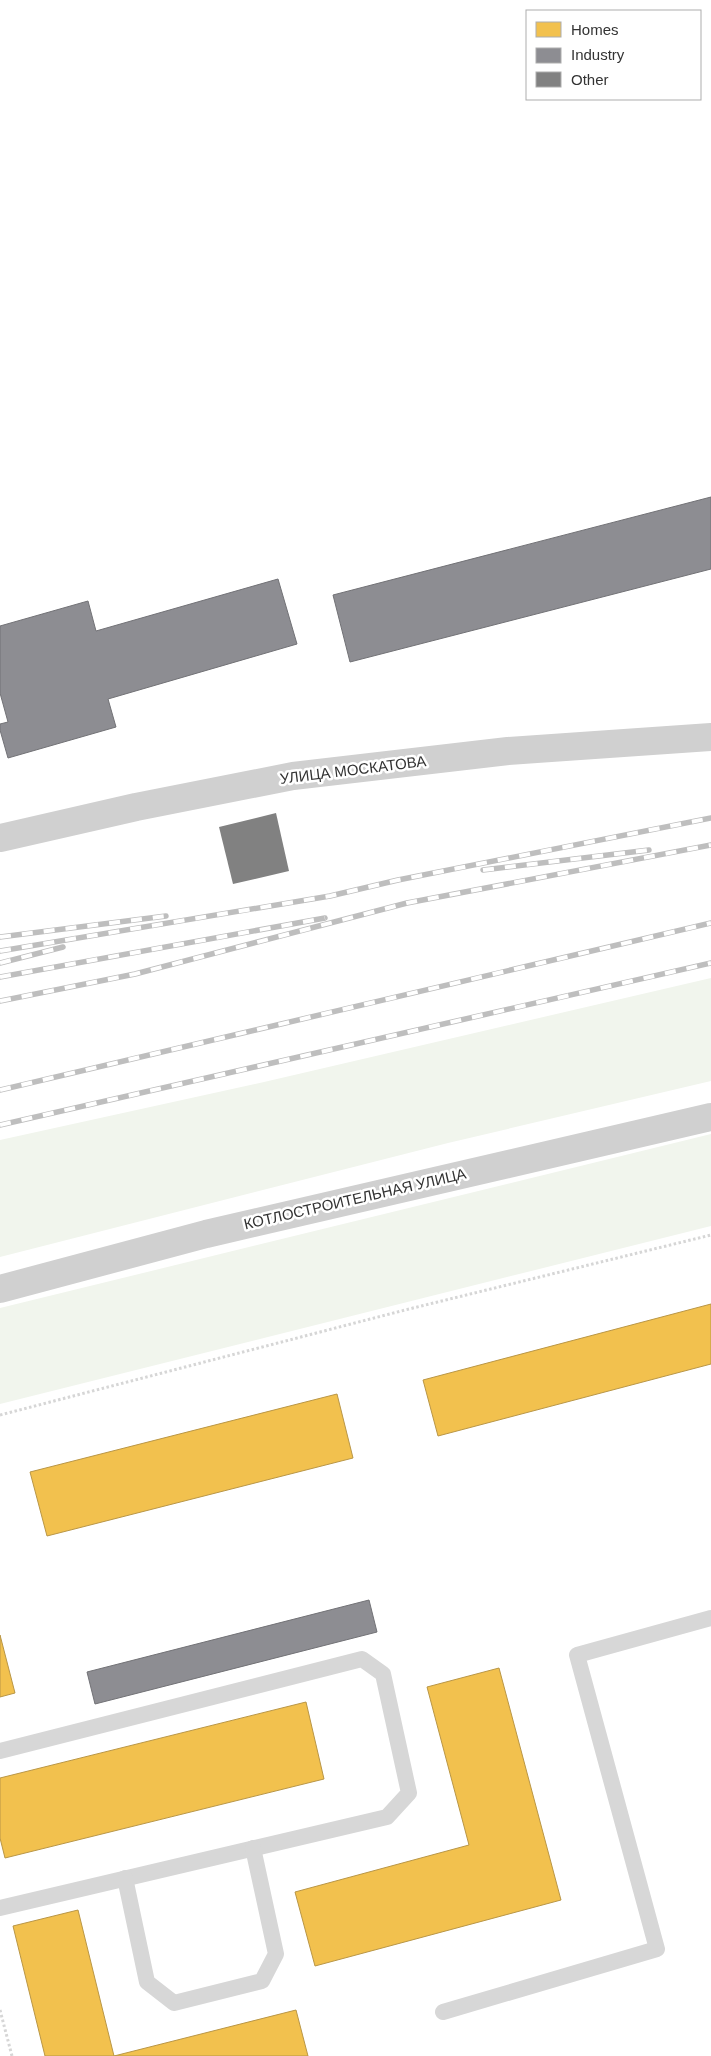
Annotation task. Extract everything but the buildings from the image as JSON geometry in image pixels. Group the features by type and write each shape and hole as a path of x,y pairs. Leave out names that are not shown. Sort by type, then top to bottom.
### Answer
{"main road":[{"name":"УЛИЦА МОСКАТОВА","path":"0,838 136,807 292,776 508,751 711,737"},
{"name":"КОТЛОСТРОИТЕЛЬНАЯ УЛИЦА","path":"0,1289 206,1234 711,1117"}],"lane":[{"path":"442,2012 657,1949 577,1654 711,1618"},
{"path":"0,1751 362,1659 383,1674 409,1793 387,1817 0,1908"},
{"path":"125,1878 147,1982 174,2003 262,1981 269,1968 276,1954 253,1848"}],"path":[{"path":"0,1415 405,1310 711,1235"},
{"path":"0,2010 12,2056"}],"shaded area":[{"path":"711,978 711,1081 448,1143 0,1257 0,1140 264,1082"},
{"path":"711,1134 711,1226 0,1404 0,1308"}],"railway":[{"path":"0,951 330,896 398,880 711,818"},
{"path":"0,1001 135,974 407,903 711,845"},
{"path":"483,870 649,850"},
{"path":"0,937 166,916"},
{"path":"0,977 325,918"},
{"path":"0,1090 711,923"},
{"path":"0,963 63,947"},
{"path":"0,1125 711,963"}]}
